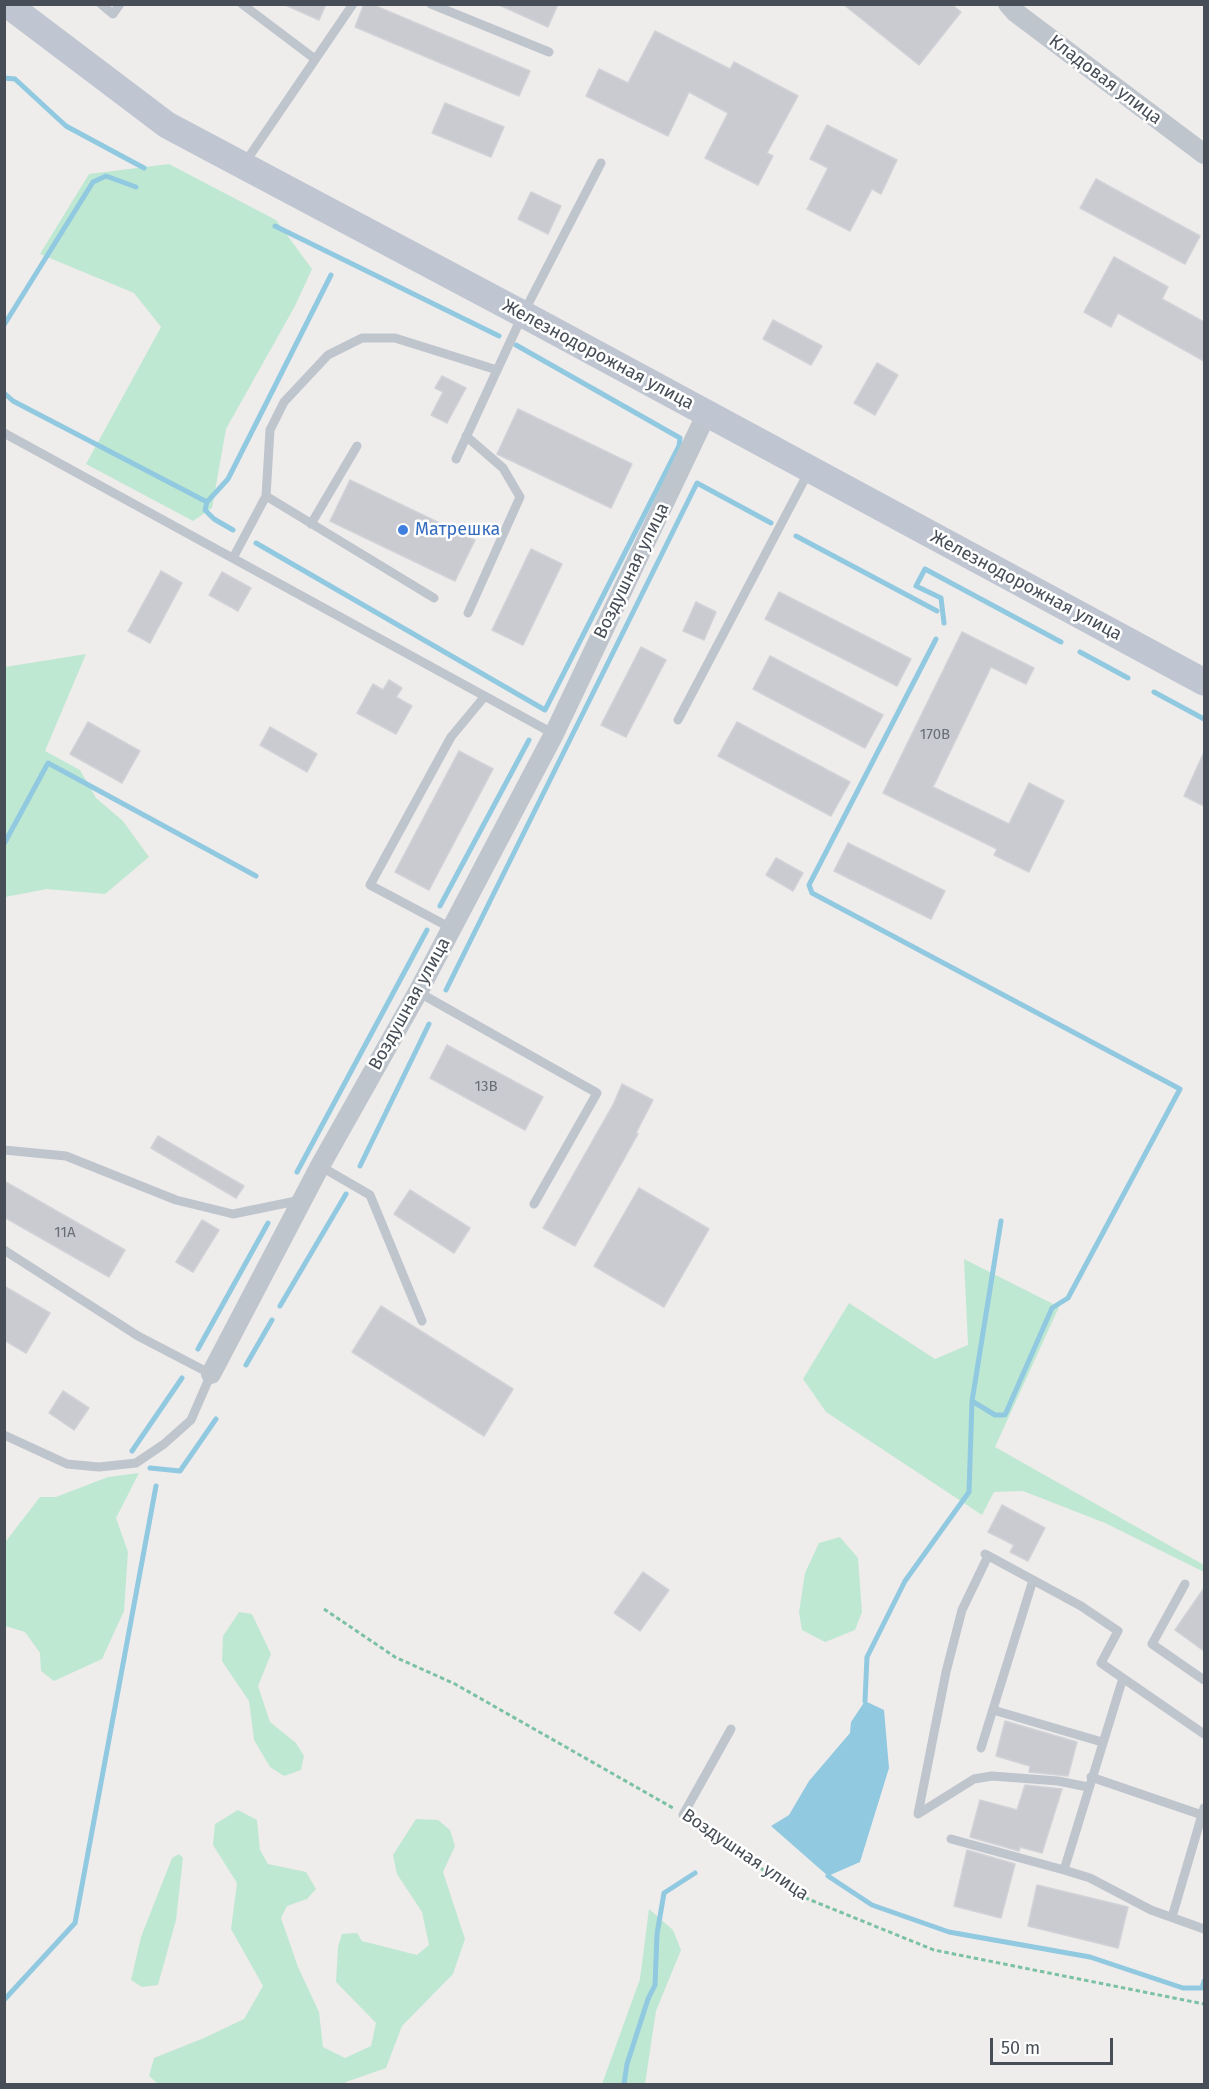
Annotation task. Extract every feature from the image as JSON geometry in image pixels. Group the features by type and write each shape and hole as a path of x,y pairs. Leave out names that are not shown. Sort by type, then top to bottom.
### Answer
{"main road":[{"name":"Железнодорожная улица","path":"7,4 167,125 523,314 1204,682"}],"street":[{"name":"Кладовая улица","path":"1008,4 1024,19 1204,154"},
{"name":"Воздушная улица","path":"212,1374 320,1166 452,928 554,734 707,414"}],"lane":[{"path":"101,4 113,14 120,4"},
{"path":"242,4 315,59"},
{"path":"243,166 353,4"},
{"path":"431,4 549,52"},
{"path":"456,459 523,314 601,164"},
{"path":"233,558 266,496 270,430 284,402 328,356 362,338 395,338 497,370"},
{"path":"4,433 554,734"},
{"path":"466,436 503,468 520,497 468,613"},
{"path":"311,524 357,446"},
{"path":"678,720 810,469"},
{"path":"266,496 434,598"},
{"path":"452,928 370,885 451,737 485,696"},
{"path":"417,992 597,1093 534,1204"},
{"path":"4,1150 66,1156 176,1200 233,1214 303,1199"},
{"path":"320,1166 370,1195 422,1321"},
{"path":"4,1250 138,1336 212,1374 191,1420 164,1444 136,1463 99,1467 67,1464 4,1435"},
{"path":"1088,1787 1058,1781 992,1776 974,1779 918,1814 946,1672 962,1611 986,1555 1081,1605 1118,1630 1101,1663 1204,1734"},
{"path":"981,1748 1033,1580"},
{"path":"1185,1584 1152,1644 1204,1680"},
{"path":"1064,1870 1091,1777 1124,1678"},
{"path":"993,1710 1102,1742"},
{"path":"683,1815 732,1729"},
{"path":"1091,1777 1203,1812 1172,1917"},
{"path":"951,1839 1090,1878 1151,1910 1204,1929"}],"path":[{"name":"Воздушная улица","path":"324,1609 395,1657 455,1684 663,1801 803,1897 934,1950 1204,2004"}],"green space":[{"path":"169,164 276,220 312,269 295,306 226,429 212,508 193,521 86,464 161,327 134,293 40,254 89,174"},
{"path":"86,654 45,751 80,770 96,798 123,821 149,857 105,894 47,889 5,897 5,667"},
{"path":"964,1259 1059,1307 995,1447 1204,1565 1204,1572 1105,1523 1023,1491 994,1492 982,1515 826,1412 803,1379 849,1303 935,1359 968,1345"},
{"path":"139,1473 116,1518 128,1552 124,1611 102,1659 54,1681 41,1671 40,1653 25,1632 5,1626 6,1541 40,1497 56,1497 108,1477"},
{"path":"840,1537 858,1558 862,1612 855,1630 825,1642 802,1630 799,1612 805,1573 819,1543"},
{"path":"239,1612 252,1614 271,1654 258,1686 270,1722 296,1743 304,1756 301,1770 284,1776 270,1767 254,1740 249,1701 222,1661 223,1636"},
{"path":"238,1810 257,1820 260,1850 268,1864 306,1872 316,1889 307,1899 287,1906 281,1918 298,1967 319,2012 323,2047 345,2058 371,2046 376,2023 336,1982 338,1947 342,1934 357,1933 362,1941 417,1955 429,1945 422,1912 397,1874 393,1855 416,1819 438,1820 450,1830 455,1846 443,1872 465,1939 453,1974 402,2026 386,2068 344,2084 158,2084 149,2076 154,2058 244,2019 263,1986 231,1929 237,1883 213,1845 215,1824"},
{"path":"179,1854 183,1858 176,1920 158,1985 142,1987 131,1980 141,1937 172,1858"},
{"path":"649,1909 673,1930 681,1950 656,2011 645,2084 602,2084 640,1979"}],"water":[{"path":"865,1701 884,1710 889,1768 860,1862 828,1876 771,1826 789,1815 809,1781 850,1733 851,1722"}],"building":[{"path":"283,4 326,4 319,20"},
{"path":"364,4 371,4 530,71 519,96 355,27"},
{"path":"497,4 558,4 548,27"},
{"path":"843,4 951,4 961,12 919,65"},
{"path":"655,31 730,69 734,62 798,96 767,153 773,156 758,185 705,158 728,113 689,92 668,136 586,96 599,69 628,83"},
{"path":"445,103 504,127 491,157 432,133"},
{"path":"827,125 897,160 881,194 872,189 850,231 807,209 828,168 810,159"},
{"path":"1096,179 1200,236 1185,264 1080,208"},
{"path":"531,192 561,206 548,234 518,219"},
{"path":"1114,257 1168,287 1162,299 1204,322 1204,361 1118,313 1111,327 1084,312"},
{"path":"773,320 822,346 811,365 763,339"},
{"path":"877,363 898,375 875,415 854,403"},
{"path":"442,376 466,388 447,423 431,415 443,392 435,388"},
{"path":"518,409 632,464 611,508 497,454"},
{"name":"Матрешка","path":"350,480 475,540 455,581 330,521"},
{"path":"531,549 562,564 523,645 492,630"},
{"path":"161,571 182,583 150,643 128,631"},
{"path":"222,572 251,588 238,611 209,595"},
{"path":"779,592 911,659 897,686 765,619"},
{"path":"696,602 716,612 704,640 683,631"},
{"path":"962,632 1034,668 1026,684 991,667 933,787 1009,824 1029,783 1064,801 1029,872 994,855 997,849 883,793"},
{"path":"641,647 666,660 626,737 601,725"},
{"path":"770,656 883,715 865,748 753,689"},
{"path":"389,680 402,688 396,697 412,706 396,734 357,713 373,684 383,690"},
{"path":"88,722 140,751 122,783 70,754"},
{"path":"737,722 850,782 831,816 718,756"},
{"path":"270,727 317,754 307,772 260,745"},
{"path":"459,751 493,769 429,890 395,872"},
{"path":"1204,752 1204,806 1184,796"},
{"path":"848,843 945,891 931,919 834,871"},
{"path":"776,858 803,873 793,891 766,875"},
{"path":"447,1045 543,1097 525,1130 430,1078"},
{"path":"622,1084 653,1100 636,1133 638,1134 575,1246 543,1228 614,1103"},
{"path":"158,1136 244,1186 236,1198 151,1148"},
{"path":"4,1181 125,1250 109,1277 4,1217"},
{"path":"639,1188 709,1229 664,1307 594,1266"},
{"path":"410,1190 470,1228 454,1253 394,1214"},
{"path":"202,1220 219,1230 193,1272 176,1262"},
{"path":"4,1286 50,1313 26,1353 4,1340"},
{"path":"381,1306 513,1389 484,1436 352,1352"},
{"path":"63,1391 89,1408 74,1430 49,1413"},
{"path":"1002,1505 1045,1528 1028,1561 1010,1552 1014,1545 988,1532"},
{"path":"643,1572 669,1590 640,1631 614,1613"},
{"path":"1204,1588 1204,1651 1175,1630"},
{"path":"1005,1721 1077,1742 1068,1776 1029,1772 1030,1766 996,1756"},
{"path":"1025,1785 1062,1789 1042,1853 1020,1847 1019,1851 970,1837 980,1800 1017,1810"},
{"path":"967,1850 1015,1864 1001,1918 954,1906"},
{"path":"1037,1885 1128,1907 1118,1948 1028,1926"}],"waterway":[{"path":"4,78 15,79 66,126 144,168"},
{"path":"4,325 93,182 106,176 136,187"},
{"path":"275,226 499,336"},
{"path":"233,530 214,519 205,510 207,502 228,479 331,275"},
{"path":"256,543 545,710 679,446 680,438 516,345"},
{"path":"4,393 13,401 207,502"},
{"path":"446,990 697,483 771,523"},
{"path":"796,536 937,611"},
{"path":"944,623 941,598 916,586 925,569 1061,642"},
{"path":"936,639 809,885 812,893 1180,1089 1068,1298 1052,1308 1005,1415 995,1415 972,1401"},
{"path":"1080,652 1128,678"},
{"path":"1154,692 1204,719"},
{"path":"440,906 529,740"},
{"path":"4,844 48,763 256,876"},
{"path":"297,1172 427,930"},
{"path":"360,1166 429,1024"},
{"path":"280,1306 346,1194"},
{"path":"865,1701 867,1657 905,1581 969,1492 972,1401 1001,1221"},
{"path":"198,1349 268,1223"},
{"path":"246,1365 272,1320"},
{"path":"132,1451 182,1378"},
{"path":"150,1468 180,1471 216,1419"},
{"path":"4,2000 75,1923 156,1486"},
{"path":"624,2084 627,2064 648,1999 655,1985 657,1934 664,1893 695,1873"},
{"path":"828,1876 872,1905 949,1932 1090,1957 1183,1988 1202,1988 1204,1981"}],"place":[{"name":"Матрешка","path":"403,530"}]}
